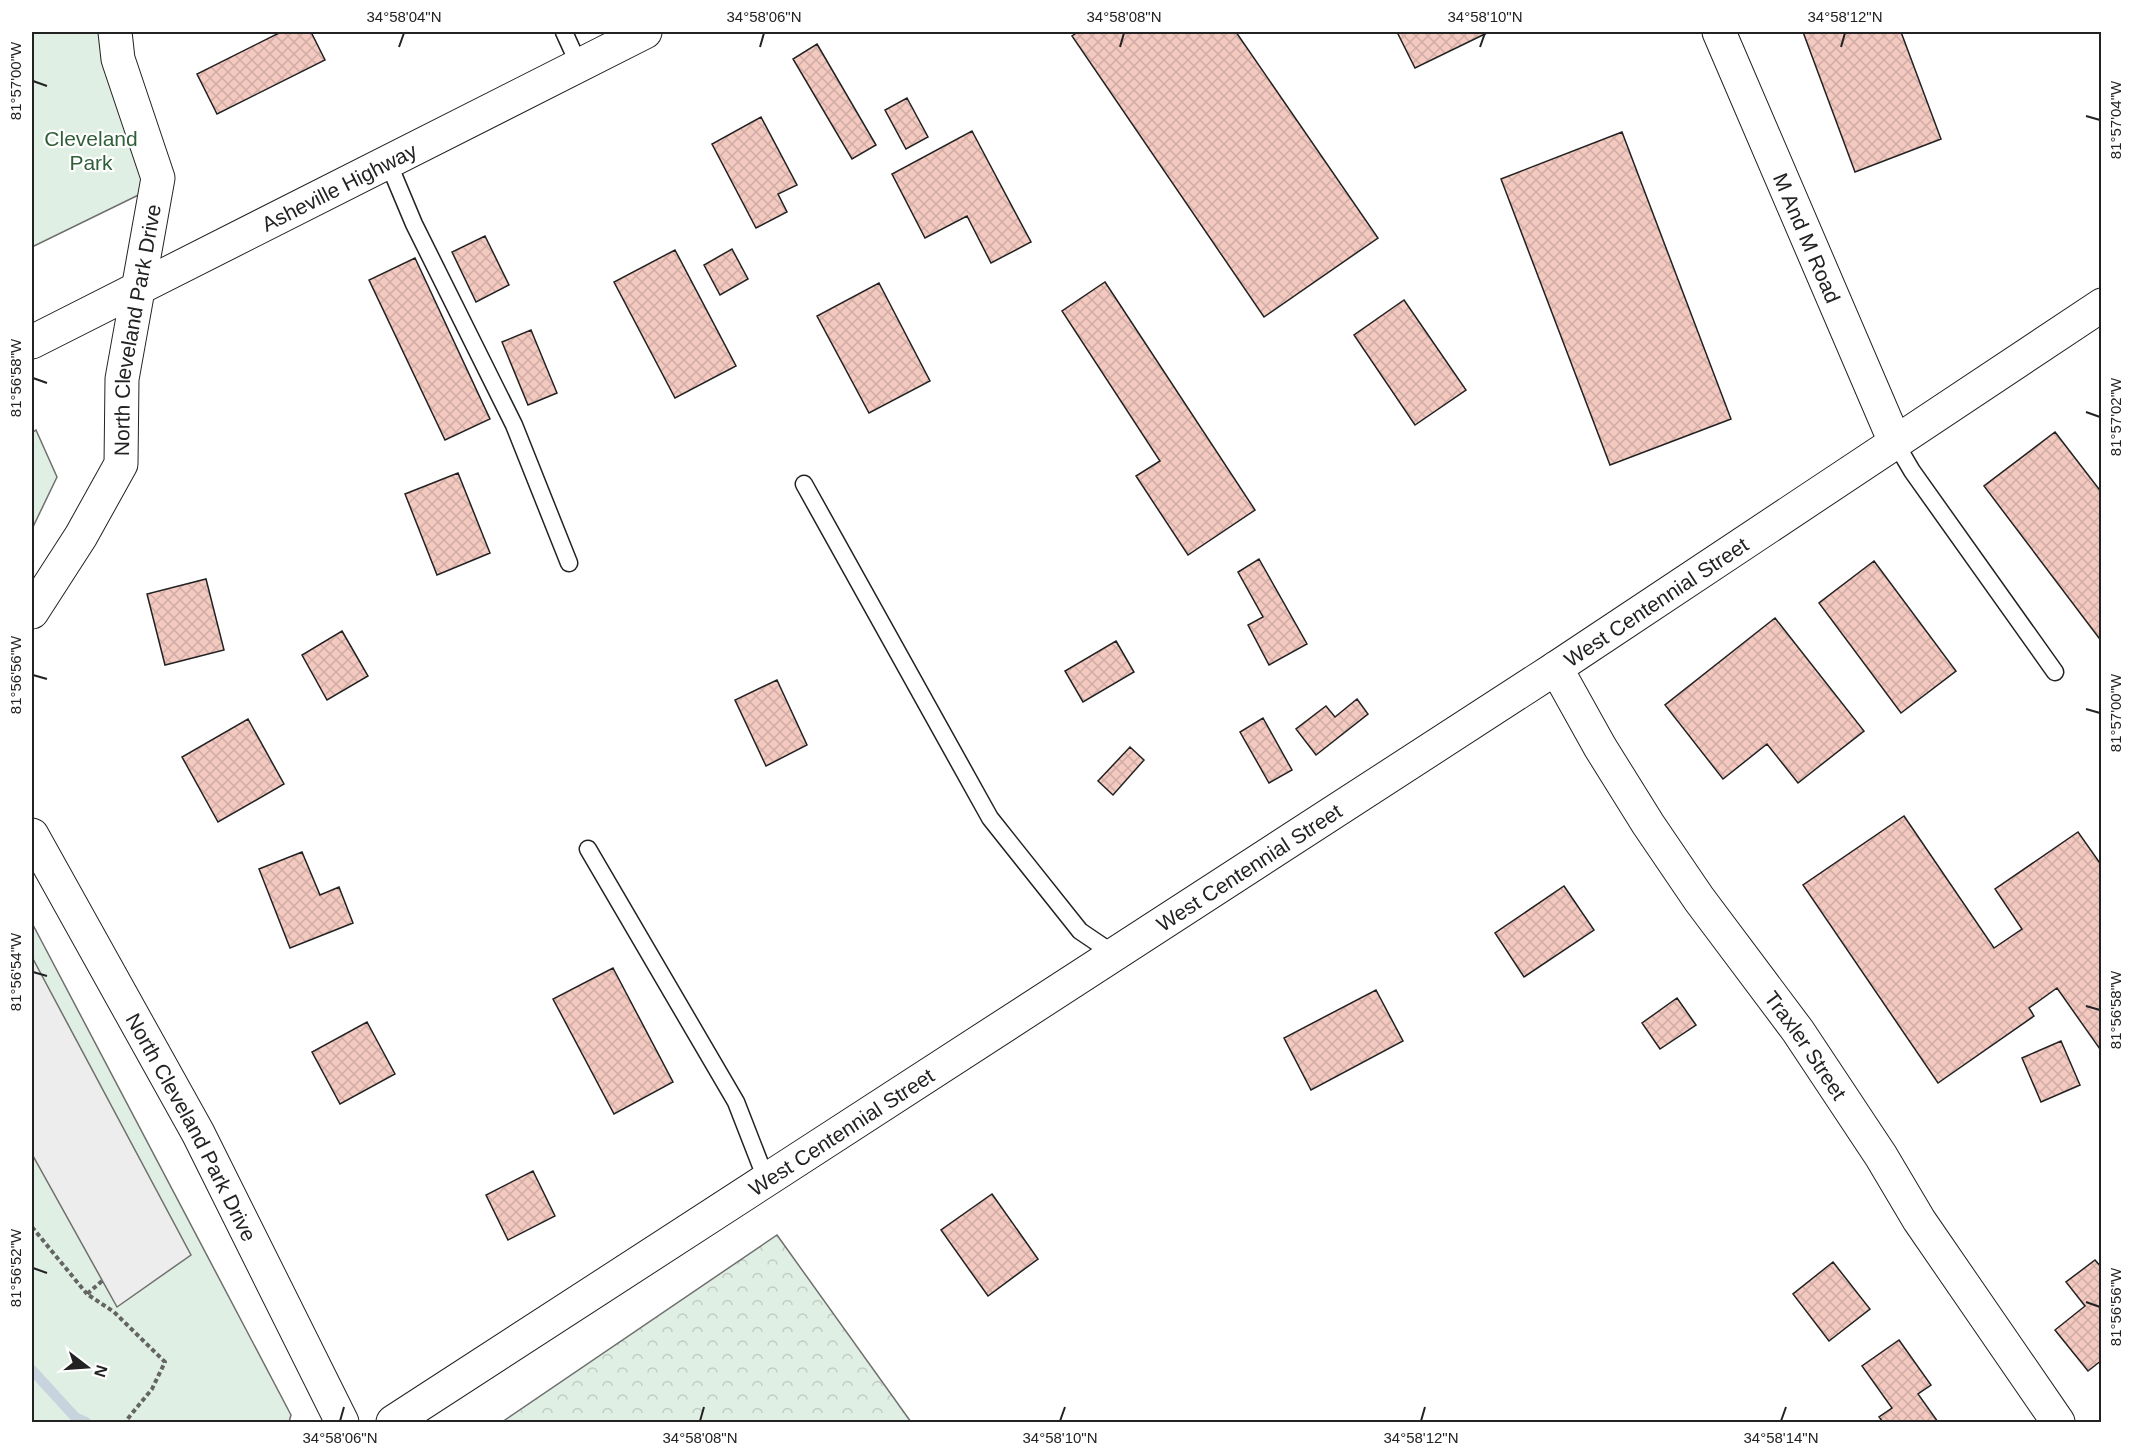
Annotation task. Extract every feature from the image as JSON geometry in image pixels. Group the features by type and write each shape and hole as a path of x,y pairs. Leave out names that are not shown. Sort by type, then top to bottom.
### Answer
{"street":[{"name":"North Cleveland Park Drive","path":"32,612 81,536 121,464 122,379 158,178 118,59 115,32"},
{"name":"Asheville Highway","path":"32,342 645,32"},
{"name":"M And M Road","path":"1719,32 1895,442"},
{"name":"West Centennial Street","path":"393,1422 1556,668 2102,305"},
{"name":"Traxler Street","path":"1556,668 1647,824 1699,899 1798,1031 1881,1156 1919,1220 2058,1422"},
{"name":"North Cleveland Park Drive","path":"32,835 198,1133 342,1422"}],"lane":[{"path":"564,32 579,65"},
{"path":"388,162 414,224 513,425 569,563"},
{"path":"1895,442 1912,471 2055,672"},
{"path":"804,484 990,818 1080,931 1114,954"},
{"path":"588,849 736,1102 766,1179"}],"path":[{"path":"32,1227 87,1294 114,1312 165,1362 152,1389 125,1422"},
{"path":"87,1294 102,1281"}],"green space":[{"name":"Cleveland Park","path":"32,32 129,32 159,185 32,247"},
{"path":"36,430 57,477 32,529 32,433"},
{"path":"32,923 291,1415 289,1422 32,1422"},
{"path":"777,1235 911,1422 502,1422"}],"shaded area":[{"path":"32,957 191,1255 117,1307 32,1154"}],"building":[{"path":"281,32 311,32 325,60 217,114 197,74"},
{"path":"1078,32 1236,32 1378,238 1264,317 1072,36"},
{"path":"1397,32 1489,32 1415,68"},
{"path":"1803,32 1901,32 1941,139 1855,172"},
{"path":"817,44 876,145 852,159 793,59"},
{"path":"907,98 928,137 906,149 885,110"},
{"path":"761,117 797,185 778,194 787,212 756,228 712,144"},
{"path":"972,131 1031,242 991,263 967,216 925,238 892,174"},
{"path":"1622,132 1731,419 1610,465 1501,179"},
{"path":"485,236 509,285 476,302 452,252"},
{"path":"732,249 748,279 720,295 704,265"},
{"path":"675,250 736,366 675,398 614,282"},
{"path":"415,258 490,419 445,440 369,280"},
{"path":"1105,282 1255,510 1188,555 1136,476 1160,461 1062,311"},
{"path":"879,283 930,381 869,413 817,316"},
{"path":"1404,300 1466,390 1415,425 1354,335"},
{"path":"531,330 557,393 528,405 502,342"},
{"path":"2055,432 2102,493 2102,642 1984,486"},
{"path":"458,473 490,553 437,575 405,494"},
{"path":"1259,559 1307,644 1269,665 1248,625 1263,617 1238,572"},
{"path":"1874,561 1956,671 1901,713 1819,603"},
{"path":"206,579 224,650 165,665 147,594"},
{"path":"1775,618 1864,731 1798,783 1767,744 1723,779 1665,705"},
{"path":"342,631 368,676 327,700 302,655"},
{"path":"1116,641 1134,672 1083,702 1065,671"},
{"path":"777,680 807,745 766,766 735,700"},
{"path":"1357,699 1368,714 1316,755 1296,729 1326,706 1335,717"},
{"path":"1263,718 1292,770 1269,783 1240,732"},
{"path":"248,719 284,784 218,822 182,757"},
{"path":"1130,747 1144,760 1113,795 1098,781"},
{"path":"1904,816 1994,948 2022,929 1995,889 2078,832 2102,866 2102,1052 2057,988 2029,1008 2034,1016 1938,1083 1803,885"},
{"path":"302,852 320,895 339,887 353,923 290,948 259,869"},
{"path":"1564,886 1594,930 1524,977 1495,933"},
{"path":"613,968 673,1082 614,1114 553,999"},
{"path":"1376,990 1403,1041 1311,1090 1284,1038"},
{"path":"1677,998 1696,1025 1660,1049 1642,1023"},
{"path":"367,1022 395,1074 340,1104 312,1052"},
{"path":"2061,1041 2080,1085 2041,1102 2022,1058"},
{"path":"533,1171 555,1216 508,1240 486,1195"},
{"path":"992,1194 1038,1259 988,1296 941,1230"},
{"path":"2095,1260 2102,1268 2102,1360 2088,1371 2055,1330 2085,1306 2066,1282"},
{"path":"1833,1262 1870,1309 1829,1341 1793,1294"},
{"path":"1899,1340 1931,1385 1918,1394 1938,1422 1883,1422 1879,1417 1892,1408 1862,1366"}],"waterway":[{"path":"32,1370 75,1417 86,1422"}]}
